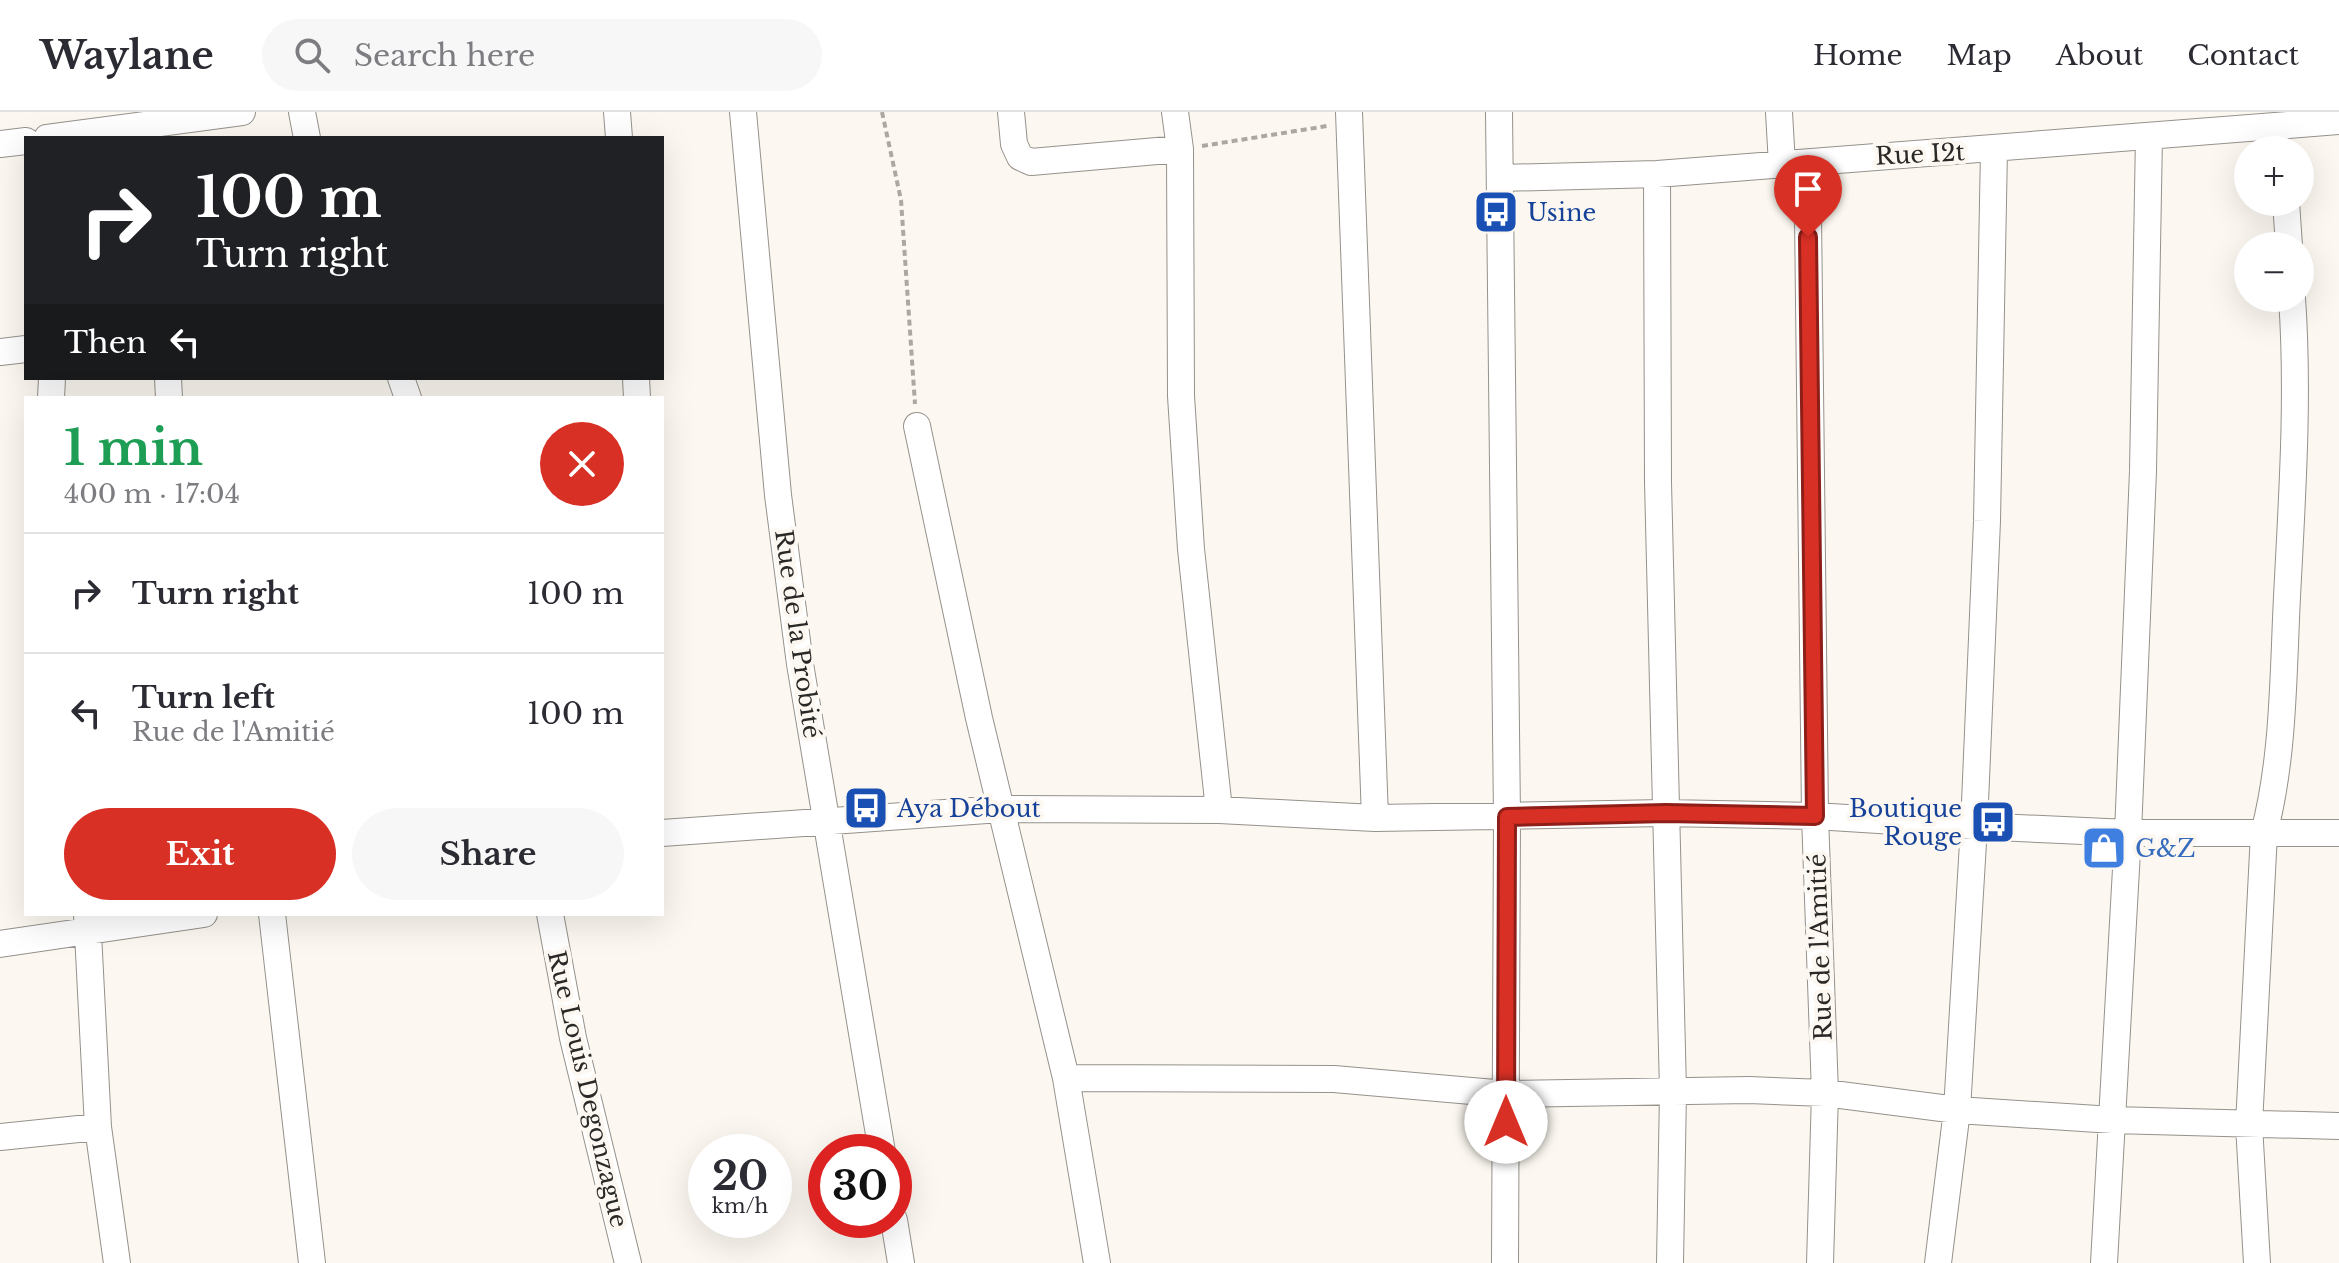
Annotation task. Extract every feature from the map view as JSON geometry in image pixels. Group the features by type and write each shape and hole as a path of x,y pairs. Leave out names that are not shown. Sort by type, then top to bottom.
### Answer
{"street":[{"path":"79,136 157,131 242,112"},
{"path":"302,112 307,136"},
{"path":"617,112 619,136"},
{"name":"Rue de la Probité","path":"743,112 778,495 800,664 879,1134"},
{"path":"1011,112 1014,144 1020,157 1031,162 1180,149"},
{"path":"1175,112 1180,149 1183,427 1191,549 1219,810"},
{"path":"1499,112 1507,817 1505,1263"},
{"path":"1779,112 1782,165"},
{"path":"1349,117 1375,818"},
{"name":"Rue I2t","path":"1501,178 1657,174 1994,149 2149,136 2237,121 2274,136"},
{"name":"Rue I2t","path":"2291,136 2339,121"},
{"path":"2104,1263 2128,833 2143,471 2149,136"},
{"path":"0,144 24,141"},
{"path":"1938,1263 1957,1110 1974,826 1987,521 1994,149"},
{"name":"Rue de l'Amitié","path":"1782,165 1800,181 1808,216 1815,816 1825,1093 1820,1263"},
{"path":"1657,174 1658,482 1673,1091 1670,1263"},
{"path":"2257,1263 2249,1125 2264,833 2274,794 2281,728 2295,453 2292,312"},
{"path":"0,352 24,349"},
{"path":"917,426 1001,809 1066,1078 1097,1263"},
{"path":"664,833 1001,809 1219,810 1375,818 1666,813 1815,816 2128,833 2339,833"},
{"path":"0,944 88,923 178,916"},
{"path":"272,916 312,1263"},
{"name":"Rue Louis Degonzague","path":"550,916 573,1038 628,1263"},
{"path":"88,923 98,1127 117,1263"},
{"path":"1066,1078 1334,1079 1506,1094 1673,1091 1825,1093 1957,1110 2113,1120 2339,1126"},
{"path":"0,1137 98,1127"},
{"path":"897,1238 901,1263"}],"path":[{"path":"882,112 901,200 917,426"},
{"path":"1180,149 1349,117"}],"place":[{"name":"Usine","path":"1496,212"},
{"name":"Aya Débout","path":"866,808"},
{"name":"Boutique Rouge","path":"1993,822"},
{"name":"G&Z","path":"2104,848"}],"route":[{"path":"1506,1122 1507,817 1666,813 1815,816 1808,237"}]}
